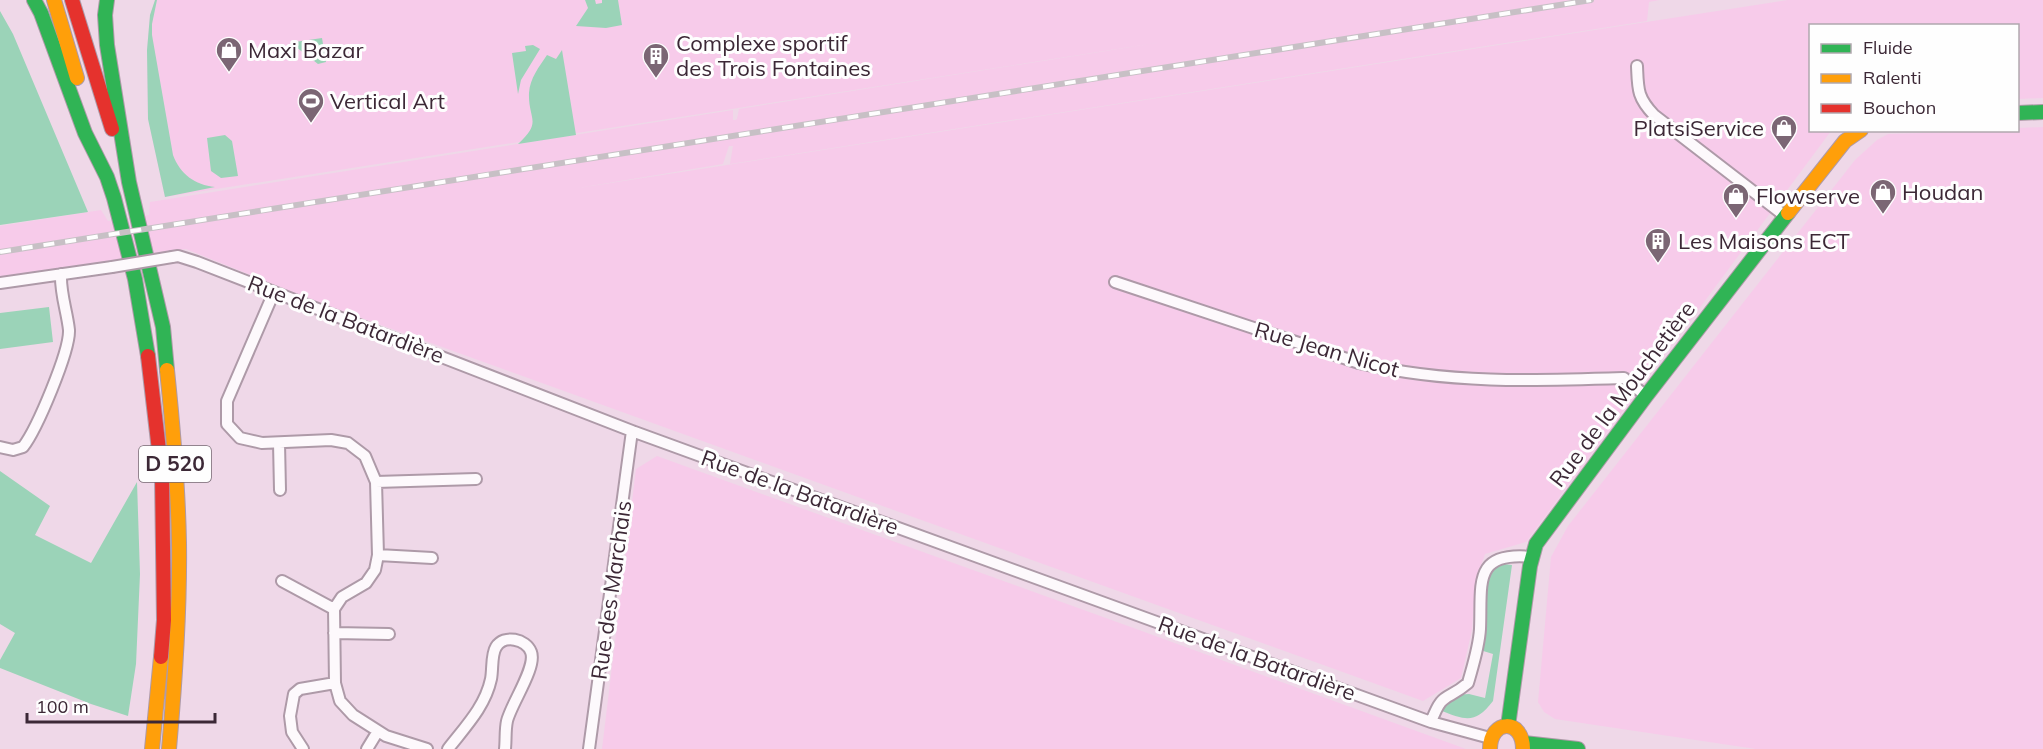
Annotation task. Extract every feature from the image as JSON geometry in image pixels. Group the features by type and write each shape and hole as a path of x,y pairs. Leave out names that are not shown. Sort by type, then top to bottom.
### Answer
{"main road":[{"path":"34,0 41,13 85,133 107,177"},
{"name":"D 520","path":"54,0 120,219 135,279 150,364 162,476 164,620 152,749"},
{"name":"D 520","path":"72,0 129,182 163,327 175,454 179,544 176,672 169,749"},
{"path":"107,0 105,15 107,45 129,182"},
{"path":"2019,113 2043,112"},
{"name":"Rue de la Mouchetière","path":"1508,726 1532,557 1536,544 1646,396 1785,216 1845,141 1858,132"},
{"path":"1490,744 1497,729 1508,726 1521,734 1524,746 1578,749"}],"street":[{"path":"1637,66 1637,86 1644,105 1785,216"},
{"name":"Rue de la Batardière","path":"0,283 178,256 632,431 1490,744"},
{"path":"0,447 13,450 23,447 33,435 66,350 69,332 61,274"},
{"name":"Rue Jean Nicot","path":"1115,282 1359,363 1398,372 1489,380 1624,378 1646,396"},
{"path":"274,292 227,401 227,424 240,438 262,443 331,440 348,443 365,456 376,482 378,555 375,570 366,583 342,597 334,609 334,683 340,701 353,715 397,740 427,749"},
{"name":"Rue des Marchais","path":"589,749 632,431"},
{"path":"279,443 280,490"},
{"path":"376,482 476,479"},
{"path":"378,555 432,558"},
{"path":"1431,722 1437,705 1443,698 1468,683 1477,647 1482,587 1488,567 1501,557 1513,555 1532,557"},
{"path":"282,581 334,609"},
{"path":"334,633 389,634"},
{"path":"448,749 481,707 491,679 495,648 502,641 514,639 523,643 531,651 532,662 507,721 505,749"},
{"path":"303,749 292,732 290,716 294,694 300,689 334,683"},
{"path":"367,749 378,731"}],"shaded area":[{"path":"155,0 1659,0 1649,2 1647,21 730,164 733,146 729,146 723,164 572,189 1788,0 2043,0 2043,98 2019,99 2019,24 1809,24 1809,132 1830,132 1526,542 1485,554 1475,583 1472,630 1461,678 1423,701 320,303 186,249 0,279 0,226 101,210 108,221 149,215 150,202 733,110 733,120 735,120 739,109 1175,40 165,197 148,119 147,50 150,15"},
{"path":"2043,127 2043,749 1756,749 1555,719 1544,712 1538,702 1551,557 1568,526 1855,160 1877,140 1888,134 2019,132 2019,128"},
{"path":"657,456 1466,749 602,749 636,469"}],"green space":[{"path":"155,0 157,0 152,35 173,155 180,168 189,177 201,184 215,187 165,197 148,119 147,50 150,15"},
{"path":"585,0 595,0 596,4 602,3 602,0 618,0 622,25 606,28 576,26 588,8"},
{"path":"0,11 13,34 88,212 0,225"},
{"path":"322,38 326,62 318,64 296,47 295,42"},
{"path":"533,45 540,49 521,80 518,94 512,53 526,51 525,46"},
{"path":"562,50 576,135 518,144 532,125 529,93 533,78 547,55 556,59"},
{"path":"225,135 232,141 238,176 221,178 211,171 207,138"},
{"path":"49,307 53,342 0,349 0,313"},
{"path":"0,471 50,506 35,535 91,563 137,482 140,574 136,664 128,716 0,668 0,660 15,633 0,624"},
{"path":"1504,564 1512,565 1493,701 1476,716 1458,717 1442,711 1442,707 1454,695 1469,694 1485,698 1493,654 1480,650 1484,598 1492,572"}],"railway":[{"path":"0,252 1591,0"}],"traffic: fast":[{"path":"34,0 41,13 85,133 107,177 114,198 135,279 148,356"},
{"path":"107,0 105,15 107,45 129,182 163,327 167,370"},
{"path":"2019,113 2043,112"},
{"path":"1508,726 1530,566 1536,544 1646,396 1788,213"},
{"path":"1524,743 1578,749"}],"traffic: slow":[{"path":"54,0 77,78"},
{"path":"1788,213 1845,141 1858,132"},
{"path":"167,370 178,500 179,543 177,646 169,749"},
{"path":"152,749 161,657"},
{"path":"1490,749 1491,739 1495,732 1506,726 1513,727 1518,732 1522,739 1523,749"}],"traffic: jam":[{"path":"72,0 112,129"},
{"path":"148,356 162,476 164,620 161,657"}],"place":[{"name":"Maxi Bazar","path":"229,73"},
{"name":"Complexe sportif des Trois Fontaines","path":"656,79"},
{"name":"Vertical Art","path":"311,124"},
{"name":"PlatsiService","path":"1784,151"},
{"name":"Houdan","path":"1883,215"},
{"name":"Flowserve","path":"1736,219"},
{"name":"Les Maisons ECT","path":"1658,264"}]}
